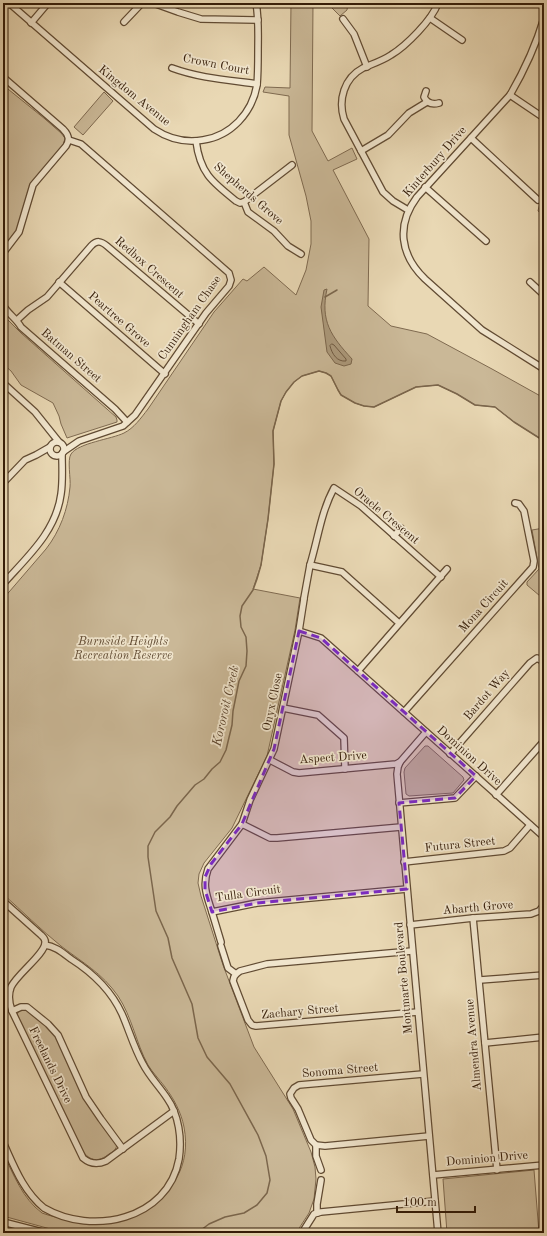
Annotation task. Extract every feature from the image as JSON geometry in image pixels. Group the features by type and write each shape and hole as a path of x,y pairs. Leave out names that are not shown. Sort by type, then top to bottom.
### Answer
{"street":[{"name":"Kingdom Avenue","path":"9,3 154,129 165,136 180,140 196,141 206,140 226,132 246,113 252,102 257,84 258,20 256,3"},
{"path":"31,23 48,3"},
{"path":"124,22 142,3"},
{"path":"153,3 201,19 258,20"},
{"path":"408,210 393,201 383,192 344,119 342,102 344,91 349,81 356,74 367,67 398,51 430,18 438,3"},
{"path":"430,18 462,40"},
{"name":"Kinterbury Drive","path":"544,18 540,33 510,95 417,197 408,210 403,229 404,245 411,262 419,273 482,330 544,369"},
{"path":"343,19 354,34 367,67"},
{"name":"Crown Court","path":"172,68 190,74 211,78 257,84"},
{"path":"3,77 63,130 68,135 69,140 66,146 33,185 19,232 3,253"},
{"path":"426,91 424,97 427,102 432,104 439,103"},
{"path":"510,95 544,118"},
{"path":"361,151 388,135 409,113 427,102"},
{"path":"471,138 538,200"},
{"name":"Cunningham Chase","path":"60,442 79,441 115,429 127,422 143,405 211,306 229,286 231,280 230,275 81,144 69,140"},
{"name":"Shepherds Grove","path":"196,141 200,160 205,172 214,182 233,199 238,202 244,202 248,212 270,228 288,246 301,254"},
{"path":"244,202 292,165"},
{"path":"426,187 486,241"},
{"name":"Redbox Crescent","path":"17,320 28,310 43,300 94,243 100,242 107,246 199,324"},
{"name":"Peartree Grove","path":"59,282 164,374"},
{"path":"530,282 544,296"},
{"name":"Batman Street","path":"3,305 9,314 17,320 21,327 115,409 127,422"},
{"path":"3,383 35,412 64,448 61,494 50,528 40,544 3,584"},
{"path":"46,427 50,446 53,455 58,462 62,477"},
{"name":"Cunningham Chase","path":"63,453 79,441"},
{"path":"3,483 22,462 50,446 54,442 60,442"},
{"path":"30,458 53,455 58,456 63,453"},
{"name":"Oracle Crescent","path":"304,598 323,511 336,486 361,506 440,577"},
{"name":"Mona Circuit","path":"404,712 533,567 534,561 524,511 519,504 515,503"},
{"path":"394,536 401,528"},
{"path":"310,565 342,572 400,623"},
{"path":"358,670 447,569"},
{"name":"Onyx Close","path":"242,824 250,800 274,749 299,631 304,598"},
{"name":"Dominion Drive","path":"299,631 321,638 496,795 544,836"},
{"name":"Bardot Way","path":"450,754 530,663 538,658 544,662"},
{"path":"283,708 318,716 344,738 345,769"},
{"path":"400,762 426,732"},
{"path":"496,795 544,741"},
{"name":"Aspect Drive","path":"270,760 293,772 299,773 396,764 400,762"},
{"name":"Montmarte Boulevard","path":"400,762 397,774 399,803 438,1233"},
{"path":"399,803 456,798 476,776"},
{"path":"242,824 270,838 401,827"},
{"name":"Tulla Circuit","path":"242,824 210,864 206,873 205,890 212,912 258,903 407,889"},
{"name":"Futura Street","path":"404,862 504,851 510,848 530,825"},
{"path":"3,901 41,935 45,940 45,945 55,948 97,978 110,994 121,1012 143,1065 169,1100 174,1110 179,1127 180,1145 177,1167 171,1181 163,1194 148,1209 129,1220 112,1225 94,1227 71,1223 55,1216 35,1200 23,1184 3,1142"},
{"name":"Abarth Grove","path":"410,925 473,918 531,914 539,911 544,905"},
{"path":"212,912 228,968 236,974 240,971 266,964 412,950"},
{"name":"Almendra Avenue","path":"473,918 497,1170"},
{"name":"Freelands Drive","path":"45,945 11,987 9,1001 12,1011 83,1158 92,1163 102,1163 174,1110"},
{"name":"Zachary Street","path":"236,974 233,979 234,985 248,1020 252,1025 256,1026 418,1012"},
{"path":"480,980 544,975"},
{"path":"12,1011 21,1007 27,1007 53,1028 62,1042 89,1100 123,1148"},
{"path":"486,1043 544,1037"},
{"name":"Sonoma Street","path":"316,1145 311,1140 298,1109 290,1096 290,1092 294,1088 302,1085 424,1074"},
{"path":"321,1170 316,1156 316,1145 332,1145 429,1136"},
{"name":"Dominion Drive","path":"433,1175 544,1165"},
{"path":"317,1213 321,1180"},
{"path":"302,1233 314,1214 317,1213 435,1201"},
{"path":"3,1222 46,1233"}],"highlighted area":[{"path":"299,631 321,638 476,776 455,798 399,803 407,889 257,903 212,912 205,890 205,877 211,864 242,824 274,749"}],"green space":[{"name":"Burnside Heights Recreation Reserve","path":"291,3 313,3 312,131 328,161 352,148 357,159 333,170 369,239 368,306 391,326 427,334 544,398 544,441 514,422 495,407 475,405 438,385 416,387 374,407 364,406 341,395 331,376 319,371 302,376 294,382 286,392 281,401 273,431 274,464 268,519 261,565 253,589 300,598 295,630 267,756 232,828 204,863 199,874 198,883 223,965 254,1047 293,1109 311,1152 315,1167 316,1179 314,1199 309,1213 296,1233 65,1233 3,1216 3,1153 24,1193 42,1213 67,1219 93,1220 119,1217 142,1208 162,1195 177,1177 185,1154 184,1127 174,1101 148,1065 123,1004 112,988 92,969 46,934 3,894 3,599 46,549 59,527 65,512 69,495 69,461 71,454 75,450 88,444 124,433 134,426 148,409 214,312 243,279 247,281 264,267 296,295 306,270 311,244 311,221 306,196 289,135 289,96 263,92 265,87 290,88"},
{"path":"327,3 348,3 347,10 340,16"},
{"path":"3,85 45,119 65,138 63,146 32,183 18,230 3,250 2,198 5,168 3,160"},
{"path":"104,92 113,101 83,135 74,127"},
{"path":"544,199 544,215 538,211 540,202"},
{"path":"3,315 21,333 116,417 117,422 67,438 53,403 21,385 11,371 3,364"},
{"path":"544,528 544,615 540,596 527,585 527,582 539,569 532,530"},
{"path":"425,746 428,746 463,777 464,780 453,793 409,796 406,794 405,768"},
{"path":"26,1009 48,1026 56,1035 77,1082 117,1144 116,1148 105,1157 95,1160 91,1159 82,1150 17,1015 19,1010"},
{"path":"534,1170 539,1233 447,1233 443,1179"}],"water":[{"path":"327,289 325,300 326,319 338,343 352,359 351,364 344,366 335,363 327,352 321,307 324,290"}],"waterway":[{"path":"325,297 337,290"},
{"name":"Kororoit Creek","path":"197,1233 209,1224 225,1217 244,1213 257,1205 267,1193 270,1180 266,1156 258,1135 230,1084 207,1057 198,1038 192,1004 172,958 168,938 156,911 148,857 148,846 155,832 170,817 177,806 195,785 204,779 220,762 226,750 232,725 233,711 239,681 246,666 246,637 241,627 240,616 242,606 253,590 261,565 274,464 273,431 281,401 294,382 302,376 319,371 331,376 341,395 364,406 374,407 416,387 438,385 475,405 495,407 514,422 544,441"}]}
